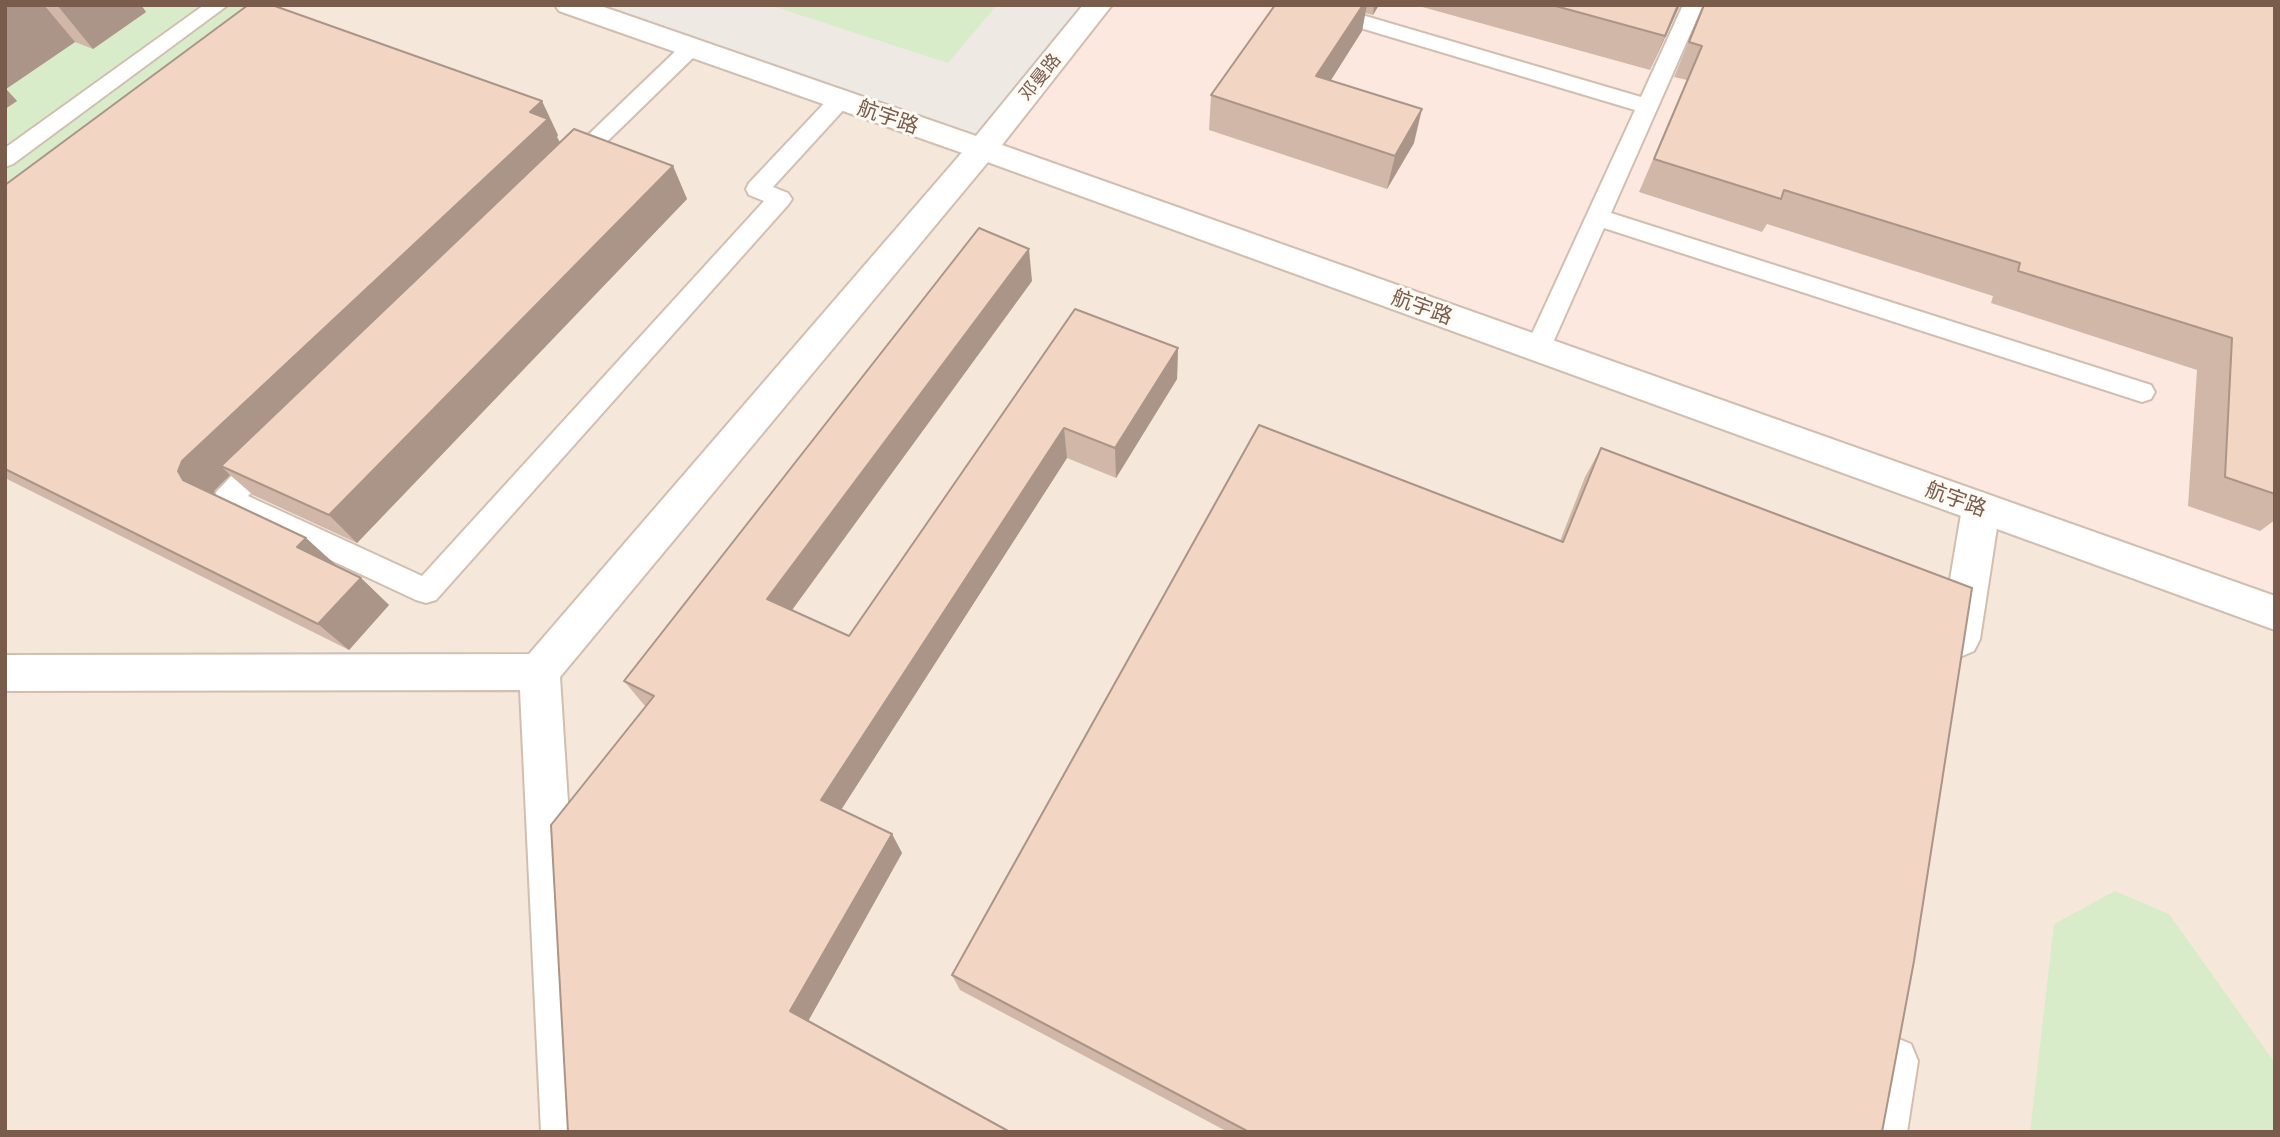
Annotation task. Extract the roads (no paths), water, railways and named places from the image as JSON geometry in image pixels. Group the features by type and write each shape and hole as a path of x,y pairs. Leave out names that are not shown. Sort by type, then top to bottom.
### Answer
{"street":[{"name":"航宇路","path":"569,5 982,149 2275,613"},
{"name":"邓曼路","path":"539,672 982,149 1098,5"},
{"path":"1955,671 1981,508"},
{"path":"5,673 539,672 565,1132"},
{"path":"1882,1132 1899,1023"}],"lane":[{"path":"5,159 218,5"},
{"path":"1304,5 1648,106"},
{"path":"1538,349 1693,5"},
{"path":"553,182 691,48"},
{"path":"286,441 227,499 426,591 780,199 757,189 840,100"},
{"path":"1597,217 2142,393"}]}
